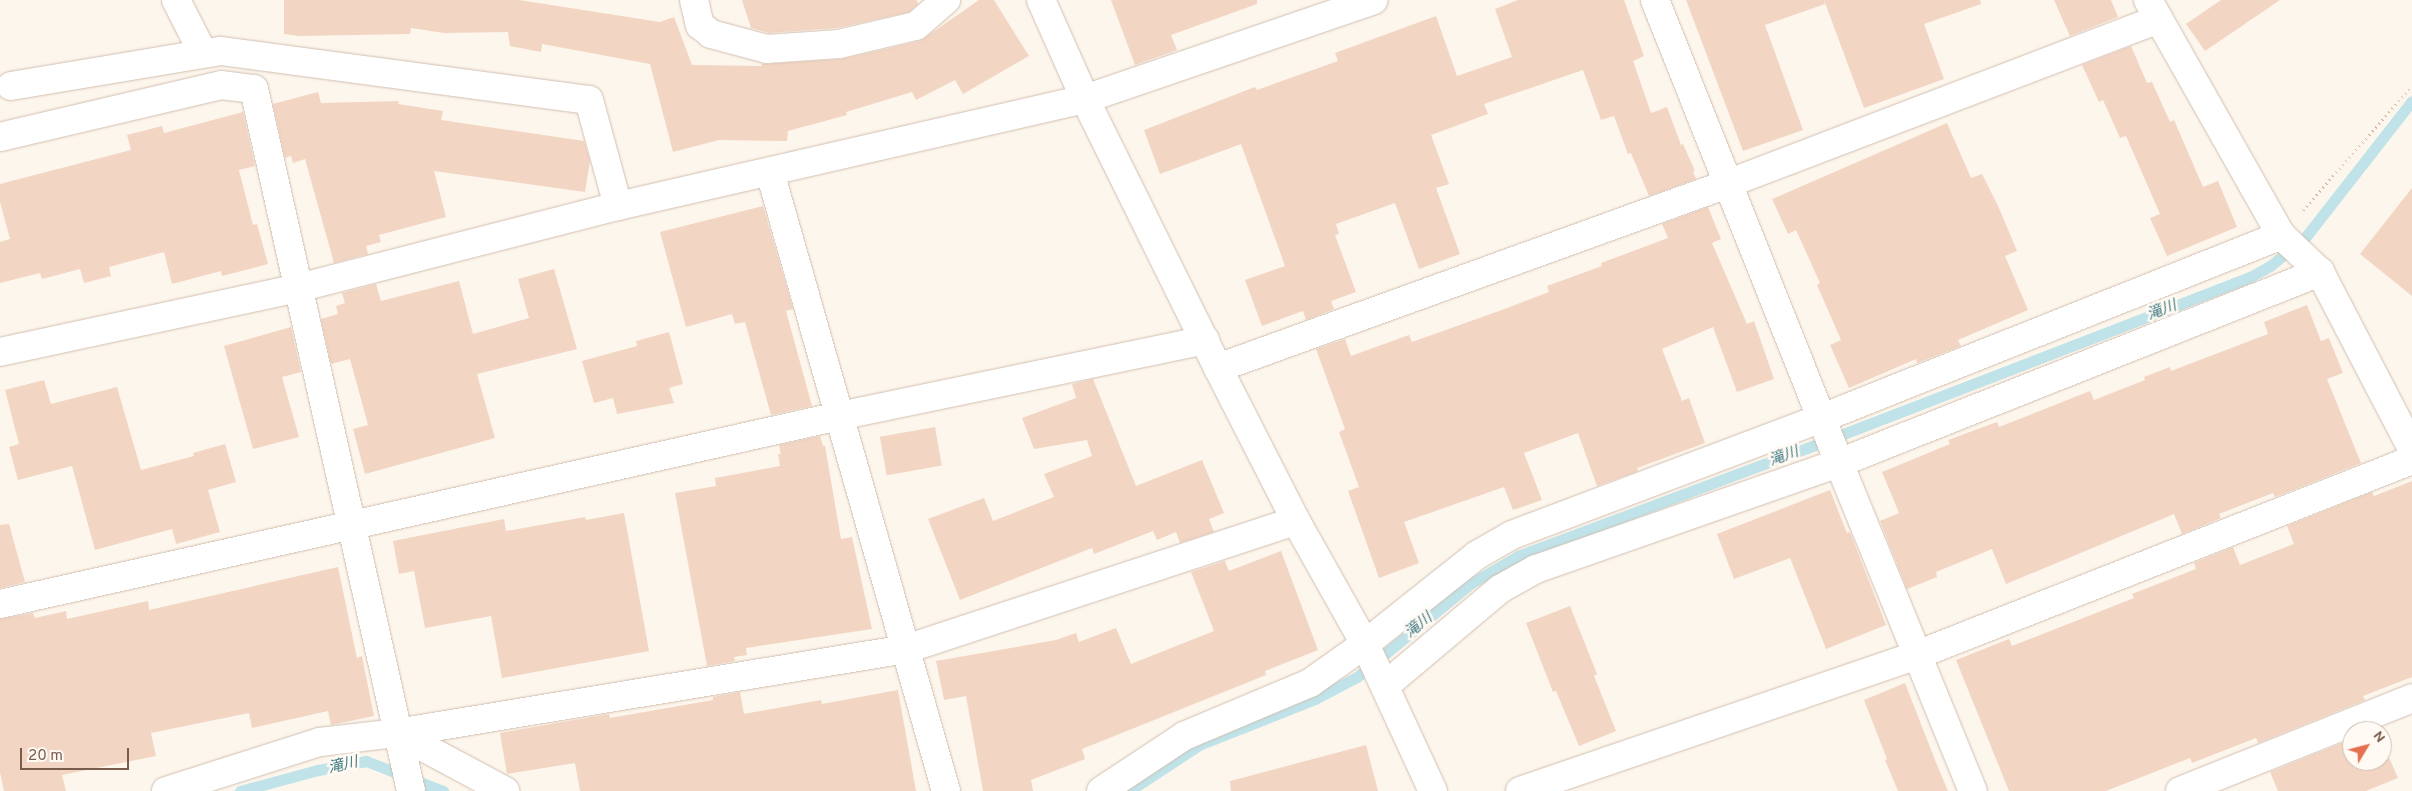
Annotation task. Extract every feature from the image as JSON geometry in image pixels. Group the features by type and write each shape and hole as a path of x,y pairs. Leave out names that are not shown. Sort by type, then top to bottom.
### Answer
{"street":[{"path":"176,0 203,53"},
{"path":"694,0 700,24 711,34 766,49 840,44 916,26 946,0"},
{"path":"1041,0 1085,99 1218,368 1296,521 1366,644 1433,791"},
{"path":"0,352 298,288 618,206 1085,99 1374,0"},
{"path":"1655,0 1839,463 1974,791"},
{"path":"1218,368 1727,184 2153,9 2281,235 2320,272 2412,449"},
{"path":"11,86 221,51 589,100 618,206"},
{"path":"0,137 221,85 254,89 411,791"},
{"path":"770,172 946,791"},
{"path":"1100,791 1184,736 1310,683 1366,644 1477,555 1512,535 1822,418 2281,235"},
{"path":"1386,685 1500,589 1536,569 1839,463 2320,272"},
{"path":"0,604 839,416 1205,340"},
{"path":"1520,791 1917,655 2412,460"},
{"path":"166,791 320,742 397,733 906,649 1296,521"},
{"path":"2180,791 2412,698"},
{"path":"397,733 505,791"}],"path":[{"path":"2281,235 2412,86"}],"building":[{"path":"284,0 519,0 660,22 674,17 692,65 762,66 761,64 842,59 920,41 979,0 994,0 1029,56 963,94 955,80 916,100 912,92 846,112 847,115 788,131 787,141 719,140 673,152 650,64 542,44 541,52 510,46 508,32 444,33 411,28 410,34 299,36 284,34"},
{"path":"742,0 917,0 918,4 909,12 837,28 769,33 751,28"},
{"path":"1111,0 1257,0 1257,4 1171,35 1177,50 1135,65"},
{"path":"1518,0 1624,0 1644,56 1633,61 1651,113 1667,107 1681,145 1683,144 1695,171 1693,172 1696,179 1649,196 1631,153 1628,154 1614,116 1601,120 1583,70 1484,104 1488,114 1431,135 1449,184 1436,188 1460,254 1419,269 1395,203 1336,224 1339,234 1335,235 1356,292 1331,301 1334,309 1306,320 1303,311 1262,326 1245,280 1285,266 1241,144 1160,174 1144,130 1255,87 1257,90 1338,61 1335,53 1436,16 1457,76 1512,57 1495,9"},
{"path":"1686,0 1824,0 1825,4 1765,25 1803,130 1743,151"},
{"path":"1824,0 1980,0 1981,4 1924,24 1944,79 1864,108"},
{"path":"2054,0 2111,0 2118,17 2070,36"},
{"path":"2221,0 2280,0 2205,51 2186,24"},
{"path":"2131,46 2147,83 2152,82 2170,122 2174,120 2203,187 2218,181 2237,227 2167,256 2150,218 2160,214 2126,136 2120,138 2103,100 2099,102 2082,65"},
{"path":"318,92 321,103 399,101 398,104 443,111 441,120 584,141 590,161 585,192 434,171 446,217 379,235 381,242 366,246 368,254 334,263 305,159 293,163 291,156 285,158 273,104"},
{"path":"243,112 255,166 239,170 253,225 257,224 268,264 222,276 221,271 172,284 164,252 109,267 111,276 84,283 80,269 42,279 40,273 0,283 0,242 10,239 0,202 0,184 131,150 127,135 162,126 164,133"},
{"path":"1947,123 1971,178 1982,174 1999,208 2017,251 2005,256 2028,310 1958,340 1961,346 1917,363 1916,359 1849,388 1830,345 1841,340 1817,285 1820,283 1796,230 1788,234 1772,199"},
{"path":"2412,188 2412,296 2360,254"},
{"path":"763,206 793,309 786,311 812,406 771,415 745,322 735,324 732,314 686,327 660,232"},
{"path":"1708,207 1721,239 1712,243 1747,324 1754,321 1774,379 1737,392 1713,327 1662,349 1682,401 1689,398 1705,443 1637,468 1638,471 1597,486 1578,433 1524,453 1542,500 1513,510 1504,487 1404,522 1419,563 1379,578 1348,491 1359,487 1339,432 1345,429 1316,349 1345,339 1351,356 1409,335 1412,342 1499,311 1549,292 1547,286 1602,266 1601,263 1668,238 1662,224"},
{"path":"554,269 577,349 477,374 495,438 365,474 353,429 368,425 350,359 331,364 321,319 338,314 336,306 345,303 342,293 376,284 381,301 459,281 473,334 529,318 518,279"},
{"path":"2307,305 2321,341 2329,338 2343,373 2327,379 2361,463 2275,497 2273,493 2219,514 2221,518 2182,534 2174,514 2006,584 1992,549 1936,572 1937,577 1907,589 1880,521 1899,513 1882,472 1950,444 1948,440 1997,422 1999,427 2090,391 2094,400 2145,380 2144,377 2170,367 2171,371 2268,334 2264,322"},
{"path":"291,327 301,372 282,377 299,437 253,449 224,346"},
{"path":"669,332 683,384 669,388 674,403 617,414 613,398 594,403 582,361 637,346 636,341"},
{"path":"1093,379 1136,486 1202,460 1224,513 1209,519 1214,532 1180,543 1176,532 1157,540 1153,531 1094,554 1092,548 960,600 928,519 984,498 993,521 1054,497 1044,474 1092,456 1087,440 1034,449 1022,418 1076,398 1072,384"},
{"path":"44,380 51,404 117,387 141,470 194,456 193,453 225,444 236,482 208,490 220,532 176,544 172,529 95,550 72,466 18,480 9,447 19,444 5,390"},
{"path":"935,427 942,465 887,475 880,437"},
{"path":"820,436 823,446 825,446 841,539 852,537 872,629 746,648 747,655 734,657 735,661 707,666 675,493 716,486 715,478 780,466 778,454 781,454 779,445"},
{"path":"2412,481 2412,677 2363,696 2365,700 2258,743 2256,738 2192,763 2190,758 2106,791 2009,791 1956,660 2009,639 2012,646 2134,598 2132,594 2196,569 2194,563 2233,547 2240,565 2294,544 2287,526 2372,492 2374,496"},
{"path":"1830,490 1847,533 1850,532 1886,625 1826,649 1790,558 1734,579 1717,534"},
{"path":"624,513 649,651 502,678 491,616 425,628 414,571 399,574 393,541 504,519 506,531 585,517 586,520"},
{"path":"9,524 25,582 0,588 0,525"},
{"path":"1281,551 1318,650 1265,671 1266,675 1082,749 1085,759 1031,780 1033,791 983,791 966,696 944,700 936,661 1056,640 1076,633 1079,642 1116,628 1131,664 1214,631 1191,572 1225,561 1229,571"},
{"path":"338,567 357,658 362,656 374,716 331,725 328,711 252,728 249,713 151,733 156,756 62,775 66,791 4,791 0,772 0,619 33,613 35,618 66,611 67,619 148,601 149,610"},
{"path":"1570,606 1597,674 1594,676 1616,731 1579,746 1556,691 1553,692 1526,623"},
{"path":"1905,683 1948,791 1898,791 1885,760 1887,759 1864,700"},
{"path":"898,690 916,791 580,791 575,763 507,774 500,733 609,714 610,718 713,700 713,697 740,692 744,714 821,700 822,704"},
{"path":"2342,743 2342,771 2392,771 2392,764 2398,778 2366,791 2278,791 2270,772"},
{"path":"1366,745 1378,791 1231,791 1230,781"}],"waterway":[{"name":"滝川","path":"1129,791 1199,745 1315,699 1357,677 1470,584 1518,556 1807,448 2250,277 2270,266 2304,239 2412,101"},
{"name":"滝川","path":"240,791 318,770 366,761 443,791"}]}
